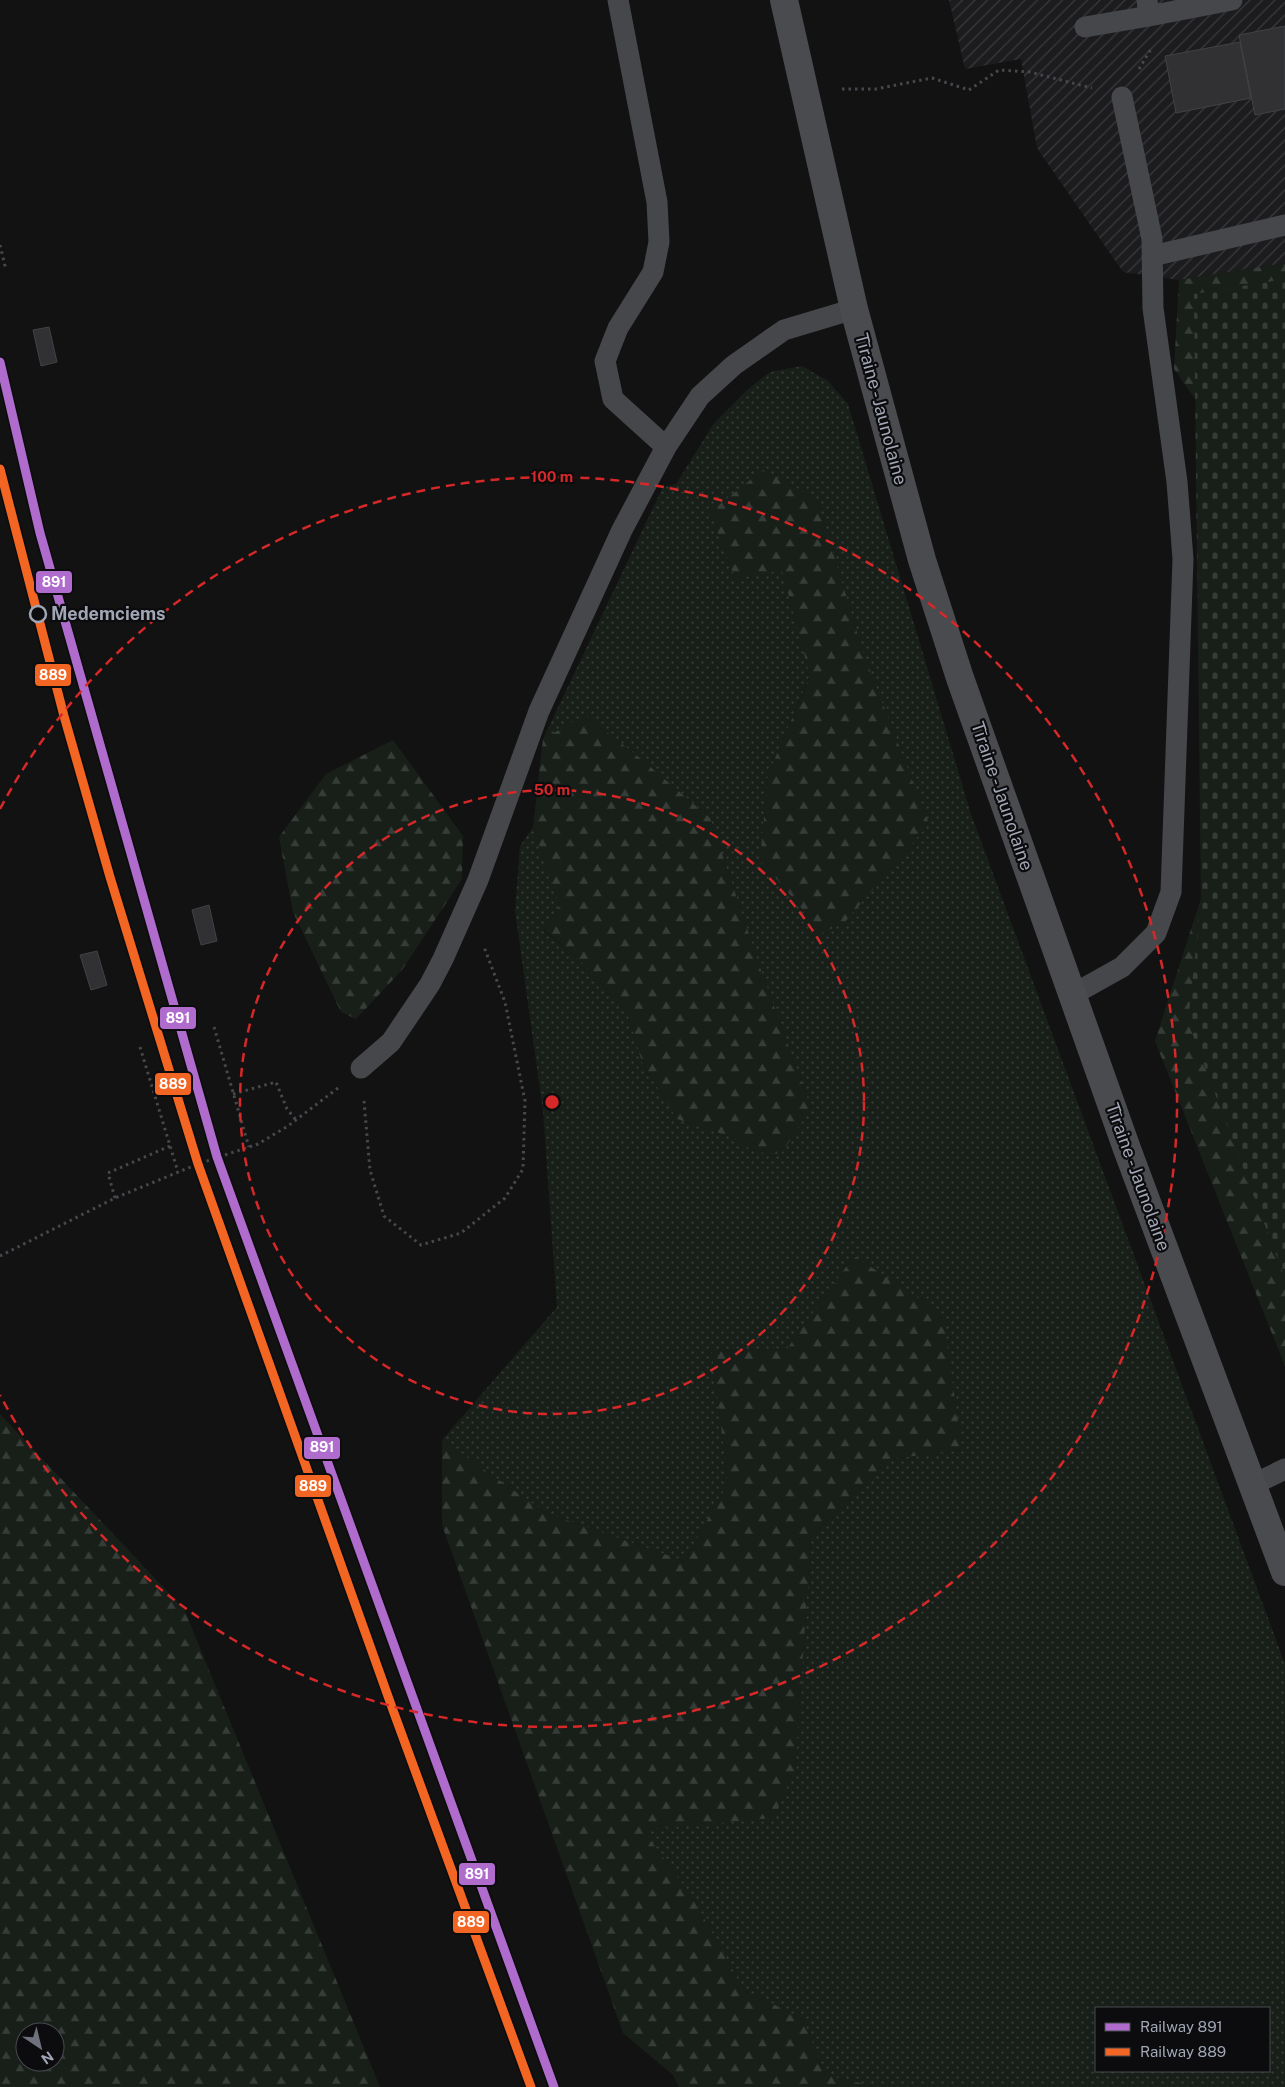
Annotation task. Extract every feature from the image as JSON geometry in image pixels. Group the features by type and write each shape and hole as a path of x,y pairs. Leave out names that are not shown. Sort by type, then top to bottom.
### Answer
{"main road":[{"name":"Tīraine - Jaunolaine","path":"784,0 854,309 922,560 960,678 1127,1149 1285,1572"}],"lane":[{"path":"618,0 657,202 659,242 652,272 618,328 604,361 613,399 666,447"},
{"path":"1085,27 1148,8 1232,0"},
{"path":"1072,995 1122,967 1156,933 1171,892 1183,559 1177,482 1153,308 1152,239 1122,96"},
{"path":"1152,256 1285,225"},
{"path":"361,1068 391,1042 430,984 468,904 539,711 618,539 666,447 700,396 734,365 784,330 854,309"},
{"path":"1252,1485 1285,1469"}],"path":[{"path":"804,89 876,88 932,78 969,90 999,70 1030,72 1122,96"},
{"path":"0,245 6,270"},
{"path":"361,1068 370,1170 384,1216 420,1244 461,1233 505,1198 522,1169 526,1100 505,1002 468,904"},
{"path":"214,1027 249,1147"},
{"path":"140,1047 178,1172"},
{"path":"0,1256 115,1198 178,1172 258,1144 320,1103 361,1068"},
{"path":"233,1094 276,1082 286,1109 296,1120"},
{"path":"115,1198 108,1173 170,1146"}],"shaded area":[{"path":"949,0 1285,0 1285,263 1179,280 1123,272 1037,148 1021,59 965,69"}],"green space":[{"path":"1285,263 1285,464 1247,473 1174,369 1179,280"},
{"path":"1285,279 1285,1278 1188,1022 1201,902 1194,294"},
{"path":"802,366 828,381 848,404 971,814 1285,1664 1285,2087 877,2087 825,2075 803,2019 743,1989 694,1900 643,1830 795,1770 811,1538 889,1459 962,1450 854,1256 787,1349 712,1351 728,1484 684,1561 546,1513 442,1440 557,1307 543,1111 515,910 520,846 533,827 560,906 543,930 582,962 627,1012 642,1062 677,1119 731,1137 756,1152 811,1108 762,973 710,818 640,758 585,715 543,739 663,487 676,484 714,423 747,390 770,372","holes":["817,500 863,652 814,937 803,910 760,860 768,775 810,675 782,570"]},
{"path":"763,470 817,499 863,652 929,824 844,923 813,937 803,910 760,860 768,775 810,676 782,570 735,579 710,512"},
{"path":"1285,527 1285,1366 1155,1041 1215,855"},
{"path":"585,715 640,758 710,818 762,973 811,1108 781,1154 756,1152 731,1137 677,1119 642,1062 627,1012 582,962 543,929 560,906 533,827 543,739"},
{"path":"393,740 463,836 462,879 402,970 356,1019 341,1012 293,912 279,837 326,774"},
{"path":"854,1256 943,1314 962,1450 889,1459 811,1538 795,1770 773,1818 643,1830 694,1900 743,1989 803,2019 825,2075 877,2087 679,2087 673,2075 623,2033 442,1525 442,1440 546,1513 684,1561 728,1484 712,1351 787,1349"},
{"path":"0,1414 184,1609 380,2087 0,2087"}],"building":[{"path":"1285,26 1285,109 1255,115 1239,35"},
{"path":"1240,42 1251,98 1176,113 1165,56"},
{"path":"49,327 57,362 41,366 33,330"},
{"path":"209,905 217,941 201,945 192,910"},
{"path":"97,951 107,985 91,990 80,955"}],"rail line":[{"name":"891","path":"0,362 40,533 217,1157 554,2087"},
{"name":"889","path":"0,469 64,716 110,877 198,1164 394,1713 531,2087"}],"place":[{"name":"Medemciems","path":"38,614"}]}
